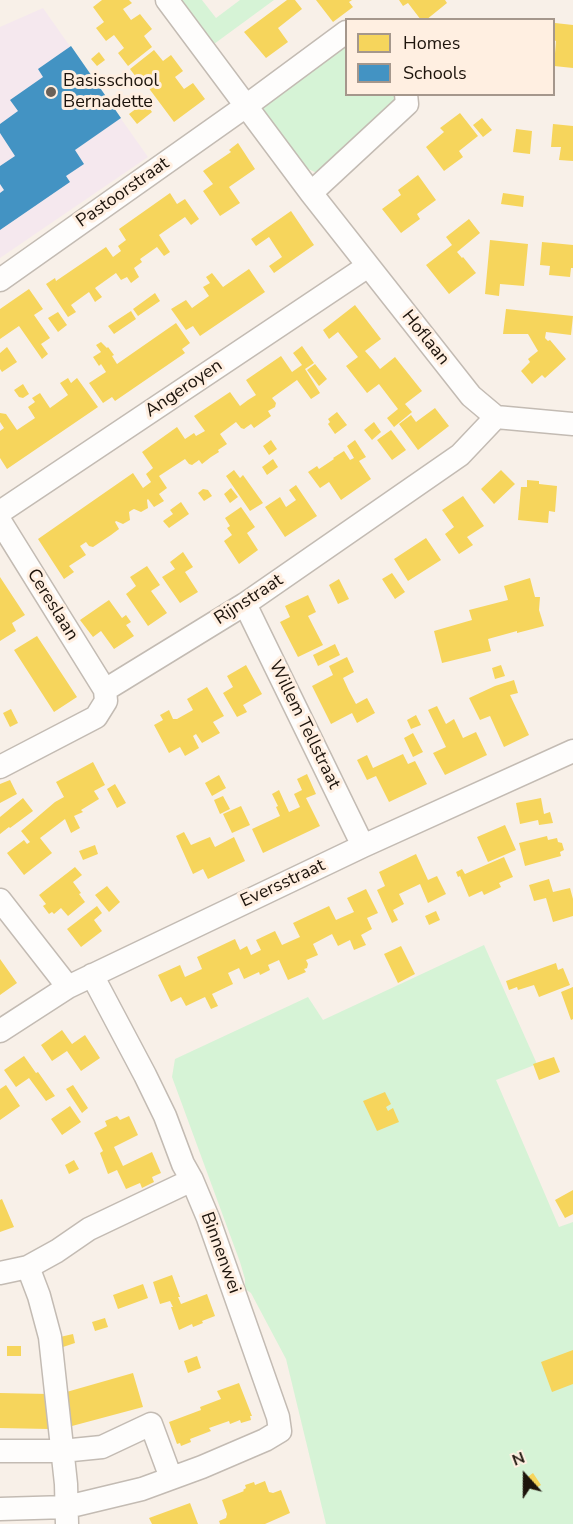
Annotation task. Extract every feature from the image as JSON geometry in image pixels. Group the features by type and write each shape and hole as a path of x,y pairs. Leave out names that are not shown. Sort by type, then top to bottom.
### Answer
{"street":[{"name":"Hoflaan","path":"167,0 311,194 471,396 496,417"},
{"path":"246,106 345,33"},
{"path":"311,194 407,104 406,96"},
{"name":"Pastoorstraat","path":"0,280 246,106"},
{"name":"Angeroyen","path":"0,512 368,266"},
{"path":"496,417 573,424"},
{"name":"Rijnstraat","path":"105,690 245,604 460,455 496,417"},
{"name":"Cereslaan","path":"0,521 105,690"},
{"name":"Willem Tellstraat","path":"245,604 363,846"},
{"path":"0,767 96,717 106,701 105,690"},
{"name":"Eversstraat","path":"0,1031 68,987 92,975 363,846 573,751"},
{"path":"0,900 68,987"},
{"name":"Binnenwei","path":"0,1509 67,1515 202,1467 265,1440 280,1431 278,1417 208,1218 183,1164 165,1116 92,975"},
{"path":"0,1273 30,1270 89,1229 192,1180"},
{"path":"30,1270 51,1337 67,1515"},
{"path":"0,1451 62,1451 102,1447 152,1424 171,1478"}],"shaded area":[{"name":"Basisschool Bernadette","path":"43,8 148,157 0,258 0,27"}],"green space":[{"path":"182,0 202,0 216,18 240,0 274,0 214,44"},
{"path":"345,46 345,96 401,96 407,104 319,174 304,167 259,106"},
{"path":"484,945 537,1064 496,1080 559,1227 573,1222 573,1524 326,1524 286,1359 251,1293 245,1289 245,1279 240,1262 172,1077 175,1059 308,997 323,1020"}],"building: Homes":[{"path":"102,0 129,0 132,3 123,9 131,20 140,14 152,29 144,36 152,47 128,66 118,53 124,48 114,35 106,41 96,28 104,22 93,7"},
{"path":"287,0 295,0 302,9 278,28 288,42 266,58 244,32"},
{"path":"316,0 352,0 349,2 353,7 333,22"},
{"path":"399,0 445,0 447,3 428,18 419,18 408,3 403,6"},
{"path":"555,23 573,25 573,68 555,66"},
{"path":"154,50 163,61 171,55 183,71 175,77 184,89 193,83 205,99 174,122 142,79 139,81 130,69"},
{"path":"99,52 105,60 97,66 91,59"},
{"path":"145,102 152,112 137,124 129,114"},
{"path":"460,113 478,136 459,151 463,157 444,171 426,147 444,132 440,128"},
{"path":"482,118 492,130 483,137 473,125"},
{"path":"553,124 573,126 573,161 559,160 561,147 551,147"},
{"path":"516,129 532,131 530,154 513,152"},
{"path":"238,143 255,169 229,187 240,203 220,216 203,191 213,184 203,171 231,152 229,150"},
{"path":"418,175 436,200 417,214 420,219 401,233 382,209 401,195 398,190"},
{"path":"170,193 177,204 185,199 199,219 191,225 185,217 159,235 170,252 164,256 157,247 140,259 142,262 134,268 139,277 131,283 127,277 121,280 116,273 95,288 102,297 95,302 89,292 71,305 76,312 68,317 46,284 55,278 56,281 106,247 113,257 121,251 118,246 126,240 119,229"},
{"path":"503,193 524,196 523,207 501,204"},
{"path":"291,211 314,245 274,273 269,266 282,257 269,237 256,246 251,239"},
{"path":"469,219 480,233 457,252 476,273 449,294 426,265 452,245 446,237"},
{"path":"490,240 528,244 524,286 500,284 499,296 485,294"},
{"path":"542,242 573,245 573,268 571,268 570,277 549,275 550,266 540,265"},
{"path":"249,269 265,292 200,336 193,326 186,330 171,309 186,300 192,308 209,296 203,287 210,283 206,277 212,273 223,287"},
{"path":"29,289 43,309 34,315 50,338 41,344 48,354 42,359 19,326 0,339 0,309"},
{"path":"155,293 160,301 138,316 133,309"},
{"path":"355,305 381,339 365,351 380,369 395,357 422,391 405,404 412,412 394,427 387,418 398,409 379,384 367,393 346,366 358,357 338,332 329,339 323,330"},
{"path":"506,309 573,316 571,335 546,332 545,338 550,340 566,359 545,378 542,375 532,384 521,371 530,362 528,359 538,351 528,334 503,334"},
{"path":"131,311 136,319 114,334 108,326"},
{"path":"58,312 67,325 58,332 48,318"},
{"path":"176,323 190,343 182,349 185,353 115,401 112,397 103,403 89,383 106,372 93,357 101,352 96,345 101,342 108,347 117,364"},
{"path":"302,346 314,363 305,369 320,393 311,399 297,380 272,398 276,403 275,407 268,411 271,416 254,428 251,424 244,429 241,428 236,422 220,434 227,444 202,464 199,460 192,465 185,459 159,476 167,488 159,494 164,501 154,507 148,499 148,508 141,512 132,510 129,512 130,520 123,524 116,521 119,529 111,535 93,547 86,542 80,546 86,555 69,566 74,572 64,579 38,539 133,473 143,488 151,482 146,474 153,468 142,452 177,427 185,439 194,433 196,436 205,431 194,416 230,392 240,406 256,395 246,380 281,356 292,372 302,365 293,353"},
{"path":"7,347 17,362 2,372 0,353"},
{"path":"315,364 327,379 319,386 307,370"},
{"path":"68,378 71,383 77,378 98,407 7,469 0,458 0,431 4,428 0,422 0,413 6,414 17,430 35,418 28,407 35,402 32,398 40,393 50,408 68,395 60,383"},
{"path":"23,384 29,394 23,398 19,397 14,390"},
{"path":"435,408 449,426 418,450 399,424 411,415 416,422"},
{"path":"337,412 347,425 335,434 328,424 330,422 328,419"},
{"path":"374,422 381,432 372,440 364,430"},
{"path":"391,430 406,450 392,460 377,440"},
{"path":"271,440 277,449 269,455 263,446"},
{"path":"355,440 366,457 359,461 371,479 341,500 329,482 320,488 308,472 317,466 319,469 344,451 350,460 354,458 347,446"},
{"path":"273,459 278,467 267,475 262,467"},
{"path":"234,470 240,478 243,475 263,503 250,511 226,476"},
{"path":"501,470 515,484 494,504 481,489"},
{"path":"527,480 557,486 555,512 549,511 548,523 518,520 521,487 527,487"},
{"path":"296,485 317,516 285,537 265,507 280,497 286,507 296,500 289,490"},
{"path":"231,488 238,497 230,503 224,494"},
{"path":"203,489 208,490 212,496 204,501 198,493"},
{"path":"463,496 484,526 467,537 473,545 459,554 445,534 454,527 442,510"},
{"path":"181,502 189,514 169,528 163,521 173,514 170,510"},
{"path":"241,507 255,527 247,533 258,550 239,564 224,541 232,535 227,528 230,526 225,518"},
{"path":"426,538 441,560 408,581 394,559"},
{"path":"183,552 193,567 185,572 198,592 180,603 162,577 175,569 170,562"},
{"path":"147,566 160,585 151,591 167,613 148,626 126,594 136,586 130,577"},
{"path":"392,573 405,592 395,599 382,579"},
{"path":"0,577 25,615 12,623 16,631 0,641"},
{"path":"530,578 535,597 540,597 539,610 544,626 488,639 491,651 442,663 434,631 472,620 469,610 508,600 504,586"},
{"path":"339,579 349,599 338,604 329,585"},
{"path":"308,595 316,612 308,616 323,645 298,657 280,622 290,617 285,606"},
{"path":"109,600 122,618 126,615 131,622 126,625 134,636 114,649 101,631 93,637 80,620"},
{"path":"37,636 77,697 54,712 14,650"},
{"path":"335,644 340,655 318,666 313,655"},
{"path":"347,657 354,672 343,678 349,691 356,704 367,698 375,713 357,723 352,713 331,724 312,686 333,675 329,666"},
{"path":"246,665 262,694 243,705 247,712 237,717 223,693 233,687 227,676"},
{"path":"501,665 505,676 495,679 492,668"},
{"path":"514,680 518,693 510,695 529,735 504,747 490,716 480,720 469,698"},
{"path":"207,687 224,716 213,722 220,733 202,743 196,734 193,736 199,748 185,756 180,747 169,753 154,725 163,720 160,715 169,710 173,719 177,719 193,710 187,699"},
{"path":"437,706 446,724 454,719 463,738 476,732 487,755 445,775 433,753 446,747 428,710"},
{"path":"11,709 18,723 10,727 3,713"},
{"path":"416,715 421,725 411,729 407,720"},
{"path":"413,733 423,752 413,757 404,738"},
{"path":"403,754 408,764 415,761 427,784 389,802 376,776 367,780 357,760 367,755 373,768"},
{"path":"93,762 105,785 94,791 99,799 74,816 80,828 71,833 65,819 40,838 52,853 24,875 7,853 24,840 27,844 30,842 21,831 64,797 56,782"},
{"path":"307,774 316,794 306,798 320,826 263,853 252,829 280,816 272,794 279,790 289,812 300,807 294,794 302,790 297,779"},
{"path":"219,775 226,788 212,796 205,783"},
{"path":"10,780 17,794 0,803 0,784"},
{"path":"115,784 126,803 117,808 107,789"},
{"path":"223,796 230,809 220,814 214,800"},
{"path":"23,798 33,811 0,834 0,817"},
{"path":"541,798 544,814 550,812 553,823 539,825 538,820 520,824 516,803"},
{"path":"241,806 250,825 232,833 223,814"},
{"path":"505,825 516,850 488,862 477,837"},
{"path":"184,832 191,845 210,837 215,847 234,837 245,861 208,879 203,869 193,874 176,836"},
{"path":"547,836 548,840 557,838 558,842 562,843 564,850 560,852 561,856 525,866 519,843"},
{"path":"95,845 98,854 83,860 79,851"},
{"path":"416,854 428,880 437,876 446,894 428,903 420,884 399,894 404,904 393,910 398,920 392,923 377,890 385,886 379,872"},
{"path":"504,857 513,877 499,883 501,887 484,895 482,891 469,897 456,872 462,869 465,874"},
{"path":"75,867 82,875 73,882 85,902 68,916 61,908 54,914 52,912 49,914 43,906 46,904 39,895"},
{"path":"549,879 553,892 570,888 573,899 573,916 553,922 546,898 534,901 529,885"},
{"path":"107,886 120,902 109,912 95,895"},
{"path":"366,889 378,913 367,918 372,929 361,935 366,945 354,950 350,940 338,946 332,934 313,944 318,955 306,960 308,964 304,969 306,972 288,980 279,960 268,965 270,970 260,975 259,972 244,979 239,968 228,973 233,984 212,994 218,1006 211,1009 205,997 186,1006 181,997 171,1002 158,975 180,965 185,977 202,969 197,957 235,939 240,950 247,946 251,955 261,950 256,940 275,931 282,945 300,937 293,923 329,906 336,920 354,912 347,898"},
{"path":"97,906 102,913 94,920 102,931 81,947 67,929"},
{"path":"436,911 440,920 429,925 425,916"},
{"path":"401,946 415,974 398,983 384,954"},
{"path":"0,959 17,983 0,995"},
{"path":"556,963 558,970 563,968 570,985 539,997 534,985 509,990 506,981"},
{"path":"573,987 573,1019 571,1020 561,992"},
{"path":"62,1030 72,1044 85,1035 100,1058 81,1071 67,1051 52,1061 41,1045"},
{"path":"24,1056 55,1096 46,1101 29,1078 16,1087 4,1070"},
{"path":"554,1057 560,1072 539,1080 533,1064"},
{"path":"6,1085 20,1106 0,1120 0,1089"},
{"path":"73,1085 88,1108 82,1113 66,1089"},
{"path":"385,1092 391,1104 386,1107 388,1111 393,1108 399,1122 377,1131 363,1101"},
{"path":"70,1106 81,1122 62,1135 51,1119"},
{"path":"117,1116 120,1120 129,1116 138,1135 114,1147 123,1166 152,1152 161,1173 152,1177 154,1182 142,1188 140,1183 126,1189 117,1170 108,1174 100,1153 103,1151 94,1133 107,1126 105,1121"},
{"path":"74,1160 79,1169 69,1174 65,1165"},
{"path":"573,1190 573,1214 565,1218 555,1200"},
{"path":"2,1199 14,1227 0,1232 0,1200"},
{"path":"172,1275 181,1304 207,1294 215,1316 193,1327 192,1324 179,1330 170,1301 160,1304 153,1282"},
{"path":"143,1284 148,1298 118,1309 113,1295"},
{"path":"105,1318 108,1327 95,1331 92,1322"},
{"path":"73,1334 75,1343 63,1347 60,1337"},
{"path":"7,1346 21,1346 21,1356 7,1356"},
{"path":"573,1350 573,1384 552,1392 541,1362"},
{"path":"197,1356 201,1368 188,1373 184,1361"},
{"path":"133,1373 143,1407 72,1426 63,1393"},
{"path":"239,1383 252,1416 250,1416 251,1420 241,1423 240,1420 230,1424 229,1421 209,1428 211,1431 190,1439 191,1442 181,1446 180,1443 177,1444 169,1422 201,1410 200,1407 221,1399 217,1391"},
{"path":"0,1393 49,1394 49,1429 0,1428"},
{"path":"533,1473 541,1485 533,1490 525,1479"},
{"path":"265,1481 269,1492 281,1490 290,1513 265,1524 220,1524 219,1521 226,1518 227,1514 222,1500 244,1491 245,1485 254,1482 255,1485"},
{"path":"190,1503 198,1524 152,1524 149,1518"}],"building: Schools":[{"path":"71,46 121,118 75,150 84,164 66,176 70,182 0,230 0,193 4,190 0,184 0,166 15,156 0,133 0,124 18,111 10,100 43,77 38,69"}],"place":[{"name":"Basisschool Bernadette","path":"51,92"}]}
